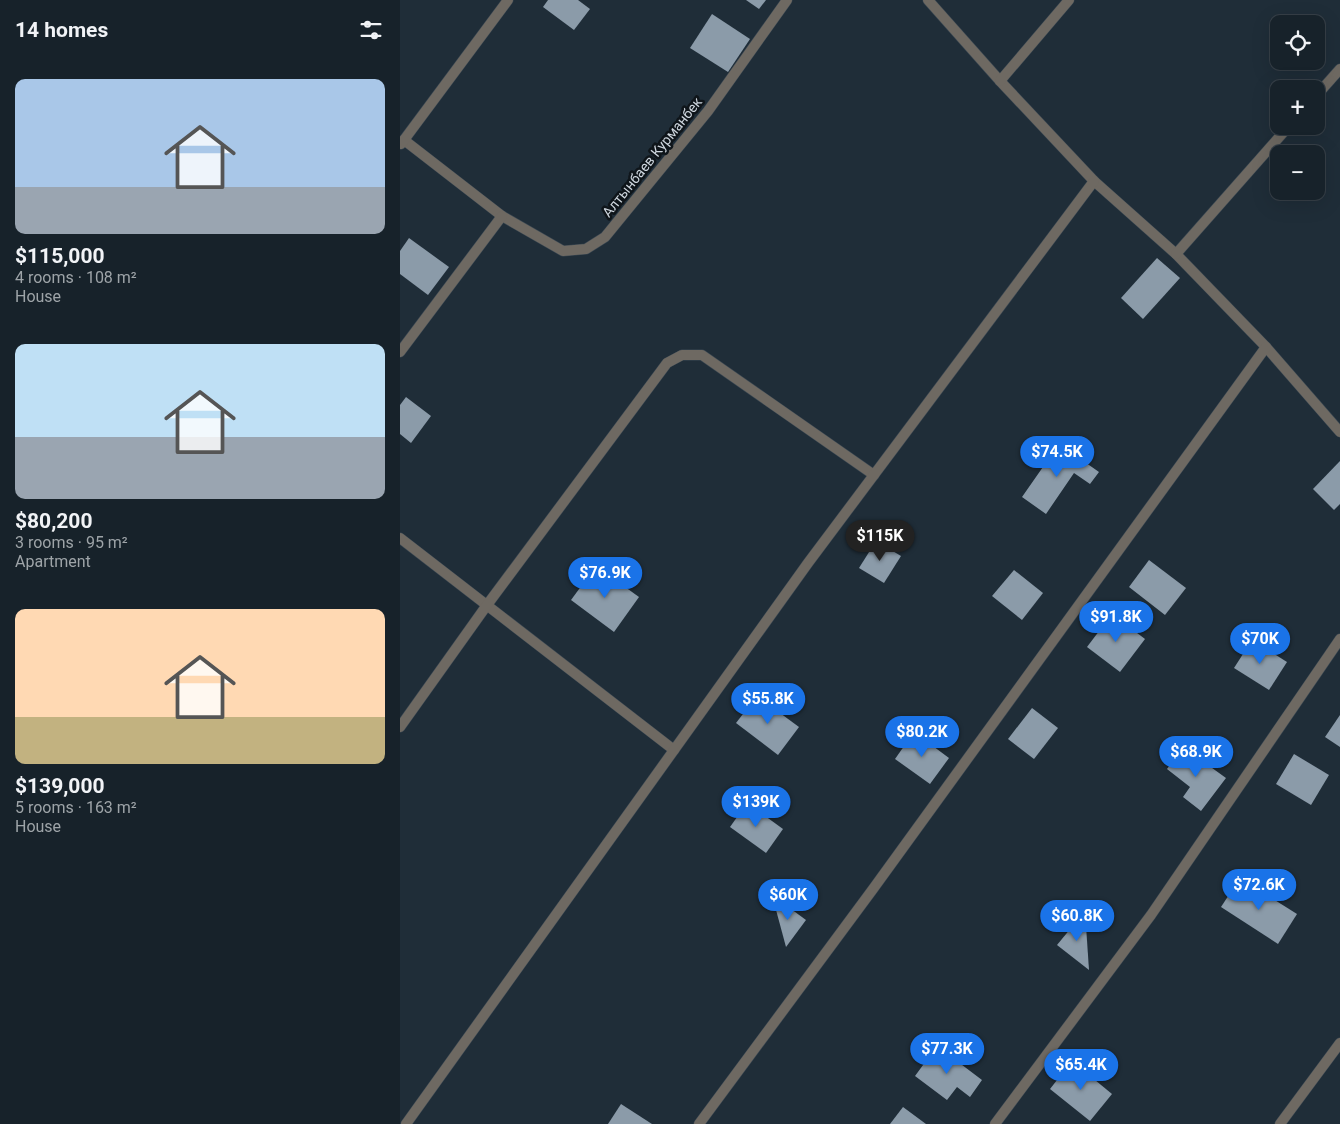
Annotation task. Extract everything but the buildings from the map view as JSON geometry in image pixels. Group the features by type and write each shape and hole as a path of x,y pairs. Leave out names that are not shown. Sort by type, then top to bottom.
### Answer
{"street":[{"path":"402,143 508,0"},
{"name":"Алтынбаев Курманбек","path":"402,143 502,216 563,251 586,249 605,237 708,110 787,0"},
{"path":"928,0 1000,82 1094,181 1176,254 1266,347 1340,432"},
{"path":"1000,82 1069,0"},
{"path":"1325,86 1340,69"},
{"path":"1176,254 1281,135"},
{"path":"406,1124 808,563 1094,181"},
{"path":"400,352 502,216"},
{"path":"699,1124 1266,347"},
{"path":"400,727 487,605 667,363 682,355 702,356 874,475"},
{"path":"400,538 674,750"},
{"path":"995,1124 1151,915 1340,640"},
{"path":"1280,1124 1340,1043"}]}
